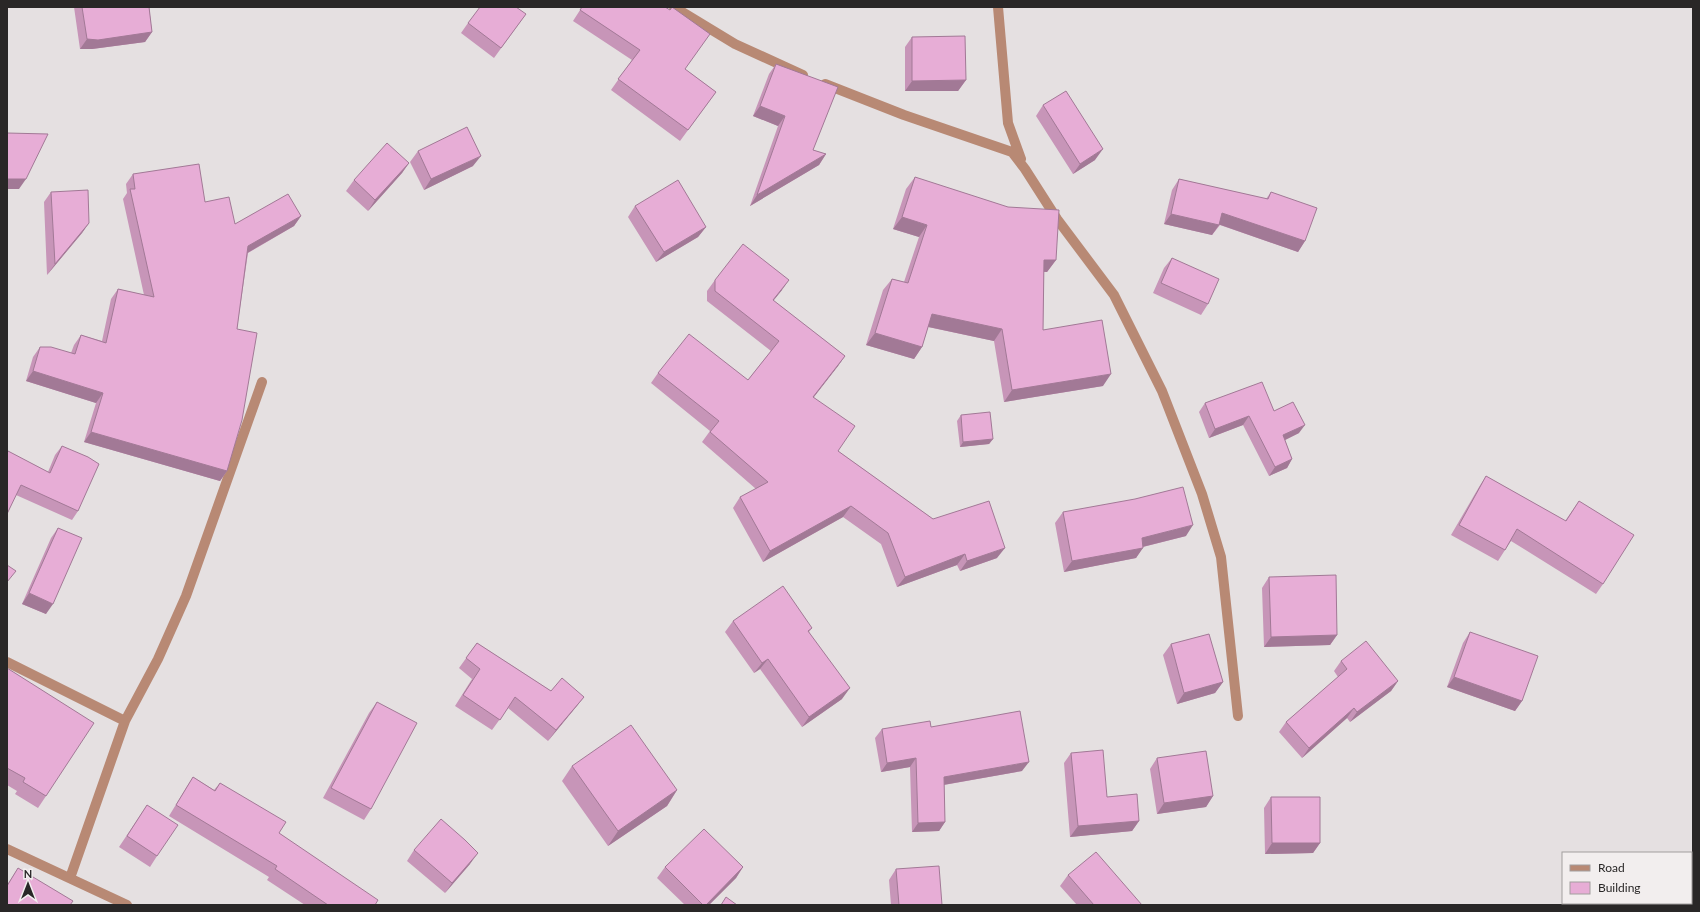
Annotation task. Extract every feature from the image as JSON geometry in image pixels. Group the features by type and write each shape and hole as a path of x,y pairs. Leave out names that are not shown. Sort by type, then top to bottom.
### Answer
{"street":[{"path":"674,7 735,44 813,79 904,115 1012,152 1025,169 1057,219 1114,295 1165,398 1202,494 1221,557 1238,716"},
{"path":"998,7 1008,123 1025,169"},
{"path":"70,878 125,721 158,659 186,596 262,382"},
{"path":"7,662 125,721"},
{"path":"7,849 127,905"}],"building":[{"path":"82,7 149,7 152,32 98,40 87,39"},
{"path":"480,7 516,7 526,14 501,48 468,23"},
{"path":"582,7 665,7 670,10 672,7 710,34 685,69 716,92 688,130 618,79 640,50 580,10"},
{"path":"965,36 966,80 912,81 912,37"},
{"path":"776,64 838,87 813,150 826,154 757,195 785,116 760,106"},
{"path":"1066,91 1103,149 1080,164 1043,105"},
{"path":"467,127 481,156 431,179 418,151"},
{"path":"7,133 48,134 26,179 7,179"},
{"path":"387,143 409,163 375,200 354,180"},
{"path":"199,164 205,202 229,197 235,224 288,194 301,216 248,246 237,329 257,333 242,420 227,471 91,432 103,393 33,371 40,347 51,347 75,354 81,335 106,343 118,289 154,297 130,189 135,189 133,174"},
{"path":"915,177 1008,207 1059,210 1056,260 1044,260 1043,330 1102,320 1111,374 1012,390 1002,329 932,314 922,347 875,333 892,279 908,283 927,225 902,217"},
{"path":"1179,179 1268,199 1271,192 1317,208 1305,241 1222,213 1219,225 1171,214"},
{"path":"678,180 706,227 664,252 635,206"},
{"path":"88,190 89,223 55,264 51,192"},
{"path":"743,244 789,280 773,300 845,356 813,397 855,426 838,451 933,519 989,501 1005,548 967,561 965,554 905,577 888,533 851,506 770,551 740,497 768,482 710,432 719,421 658,373 689,334 748,380 779,341 715,291 715,280"},
{"path":"1172,258 1219,279 1208,304 1161,283"},
{"path":"1262,382 1274,411 1293,402 1305,425 1283,435 1292,459 1275,467 1249,416 1215,429 1205,403"},
{"path":"990,412 993,439 963,442 961,415"},
{"path":"62,446 88,457 99,464 78,511 21,485 7,514 8,451 50,473"},
{"path":"1486,476 1566,521 1579,501 1634,535 1603,584 1517,529 1505,550 1459,525"},
{"path":"1183,487 1193,525 1142,538 1143,548 1072,561 1063,512 1135,499"},
{"path":"58,528 82,538 53,604 29,593"},
{"path":"7,565 16,571 7,582"},
{"path":"1336,575 1337,635 1271,637 1269,577"},
{"path":"783,586 812,628 808,631 850,688 809,717 768,659 762,663 733,621"},
{"path":"1470,632 1538,656 1522,701 1454,677"},
{"path":"1209,634 1223,682 1184,693 1171,644"},
{"path":"1366,641 1398,681 1357,712 1354,708 1309,748 1286,722 1347,669 1341,661"},
{"path":"477,643 551,691 562,678 584,697 556,730 515,697 500,720 463,695 480,669 466,658"},
{"path":"7,668 94,723 46,796 23,782 25,778 7,768"},
{"path":"377,702 417,723 371,809 331,788"},
{"path":"1020,711 1029,762 944,777 945,822 918,823 916,758 887,763 882,729 930,721 931,727"},
{"path":"631,725 677,790 618,831 572,766"},
{"path":"1103,750 1107,797 1137,794 1139,821 1078,826 1071,753"},
{"path":"1206,751 1213,796 1164,803 1157,758"},
{"path":"193,777 215,791 220,783 286,822 279,833 378,900 375,905 328,905 275,869 277,866 176,805"},
{"path":"1271,797 1320,797 1320,843 1272,843"},
{"path":"147,805 178,825 157,856 127,836"},
{"path":"441,819 478,853 452,883 414,850"},
{"path":"704,829 743,867 706,905 703,905 665,867"},
{"path":"1096,852 1142,905 1094,905 1068,875"},
{"path":"939,866 942,905 899,905 896,869"},
{"path":"18,868 73,901 70,905 7,905 7,886"},
{"path":"726,897 737,905 721,905"}]}
